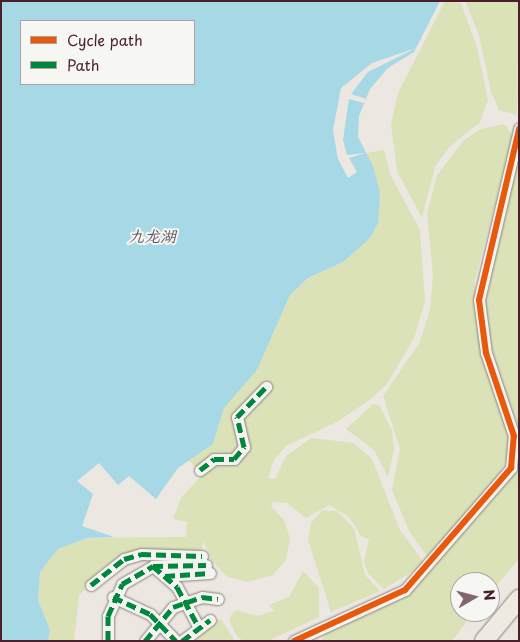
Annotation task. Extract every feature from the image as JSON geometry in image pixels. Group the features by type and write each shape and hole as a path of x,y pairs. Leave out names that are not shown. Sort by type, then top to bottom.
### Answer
{"main road":[{"path":"484,641 519,599"}],"street":[{"path":"294,641 405,590 511,468 514,436 486,353 479,300 519,129"},
{"path":"200,470 214,459 234,459 244,446 237,417 266,386"},
{"path":"91,585 124,559 142,554 206,565"},
{"path":"108,641 113,597 122,584 153,566 206,565"},
{"path":"165,576 206,565"},
{"path":"153,566 165,576 186,601 198,626"},
{"path":"113,597 137,605 158,620 176,641"},
{"path":"145,641 158,620 186,601 218,599"},
{"path":"182,641 198,626 210,620"}],"green space":[{"path":"445,1 461,3 477,47 488,100 480,122 449,147 435,167 422,218 397,171 391,125 398,93"},
{"path":"465,1 519,1 517,115 499,110 491,92 479,35"},
{"path":"504,124 513,136 475,280 475,309 508,435 508,456 499,476 429,559 409,531 392,490 400,449 383,396 420,342 430,309 433,276 427,213 437,175 464,140 481,129"},
{"path":"384,150 390,174 420,230 425,302 414,338 387,384 372,398 339,421 286,446 274,460 268,478 275,479 286,456 311,438 354,443 372,459 400,530 425,564 384,589 368,573 364,562 369,539 362,537 348,516 329,505 306,518 287,503 273,502 271,506 284,520 290,538 286,560 273,575 248,582 228,577 212,561 203,541 202,556 120,557 101,569 79,596 74,641 48,641 50,630 38,600 40,572 58,549 87,538 186,537 187,522 173,519 181,498 202,475 189,460 213,444 224,408 257,370 290,295 308,278 343,262 373,166 366,153"},
{"path":"519,154 519,429 489,344 484,311 485,284"},
{"path":"373,404 379,405 392,430 394,450 388,477 374,450 346,429"},
{"path":"519,460 519,559 500,581 500,572 450,572 450,622 466,622 452,641 321,641 326,631 414,588 511,478"},
{"path":"322,510 337,511 354,528 365,575 380,591 331,612 308,540 311,523"},
{"path":"303,571 319,588 319,617 268,641 243,641 237,636 229,621 231,615 236,610 257,616 274,611 269,605 289,597"},
{"path":"221,619 235,641 182,641 211,623"}],"water":[{"name":"九龙湖","path":"1,1 440,1 414,52 388,68 370,89 359,116 358,137 373,166 380,193 378,223 370,238 343,262 308,278 290,295 257,370 224,408 213,444 178,468 156,499 129,476 118,485 99,463 77,481 93,494 82,526 114,537 87,538 58,549 40,572 38,600 50,630 48,641 3,641 1,635"}],"pier":[{"path":"416,48 368,72 351,94 366,99 364,103 349,99 343,140 347,155 366,153 349,158 357,172 348,178 338,159 333,130 341,88 372,63"}],"marked path":[{"path":"200,470 214,459 234,459 244,447 237,417 266,387"},
{"path":"91,585 124,559 141,554 202,556"},
{"path":"108,641 108,616 122,584 153,566 206,565"},
{"path":"153,566 177,587 198,626"},
{"path":"165,576 210,573"},
{"path":"113,597 150,614 176,641"},
{"path":"145,641 173,607 202,597 218,599"},
{"path":"182,641 210,620"}],"cycle path":[{"path":"294,641 405,590 511,468 514,436 486,353 479,300 519,129"}]}
